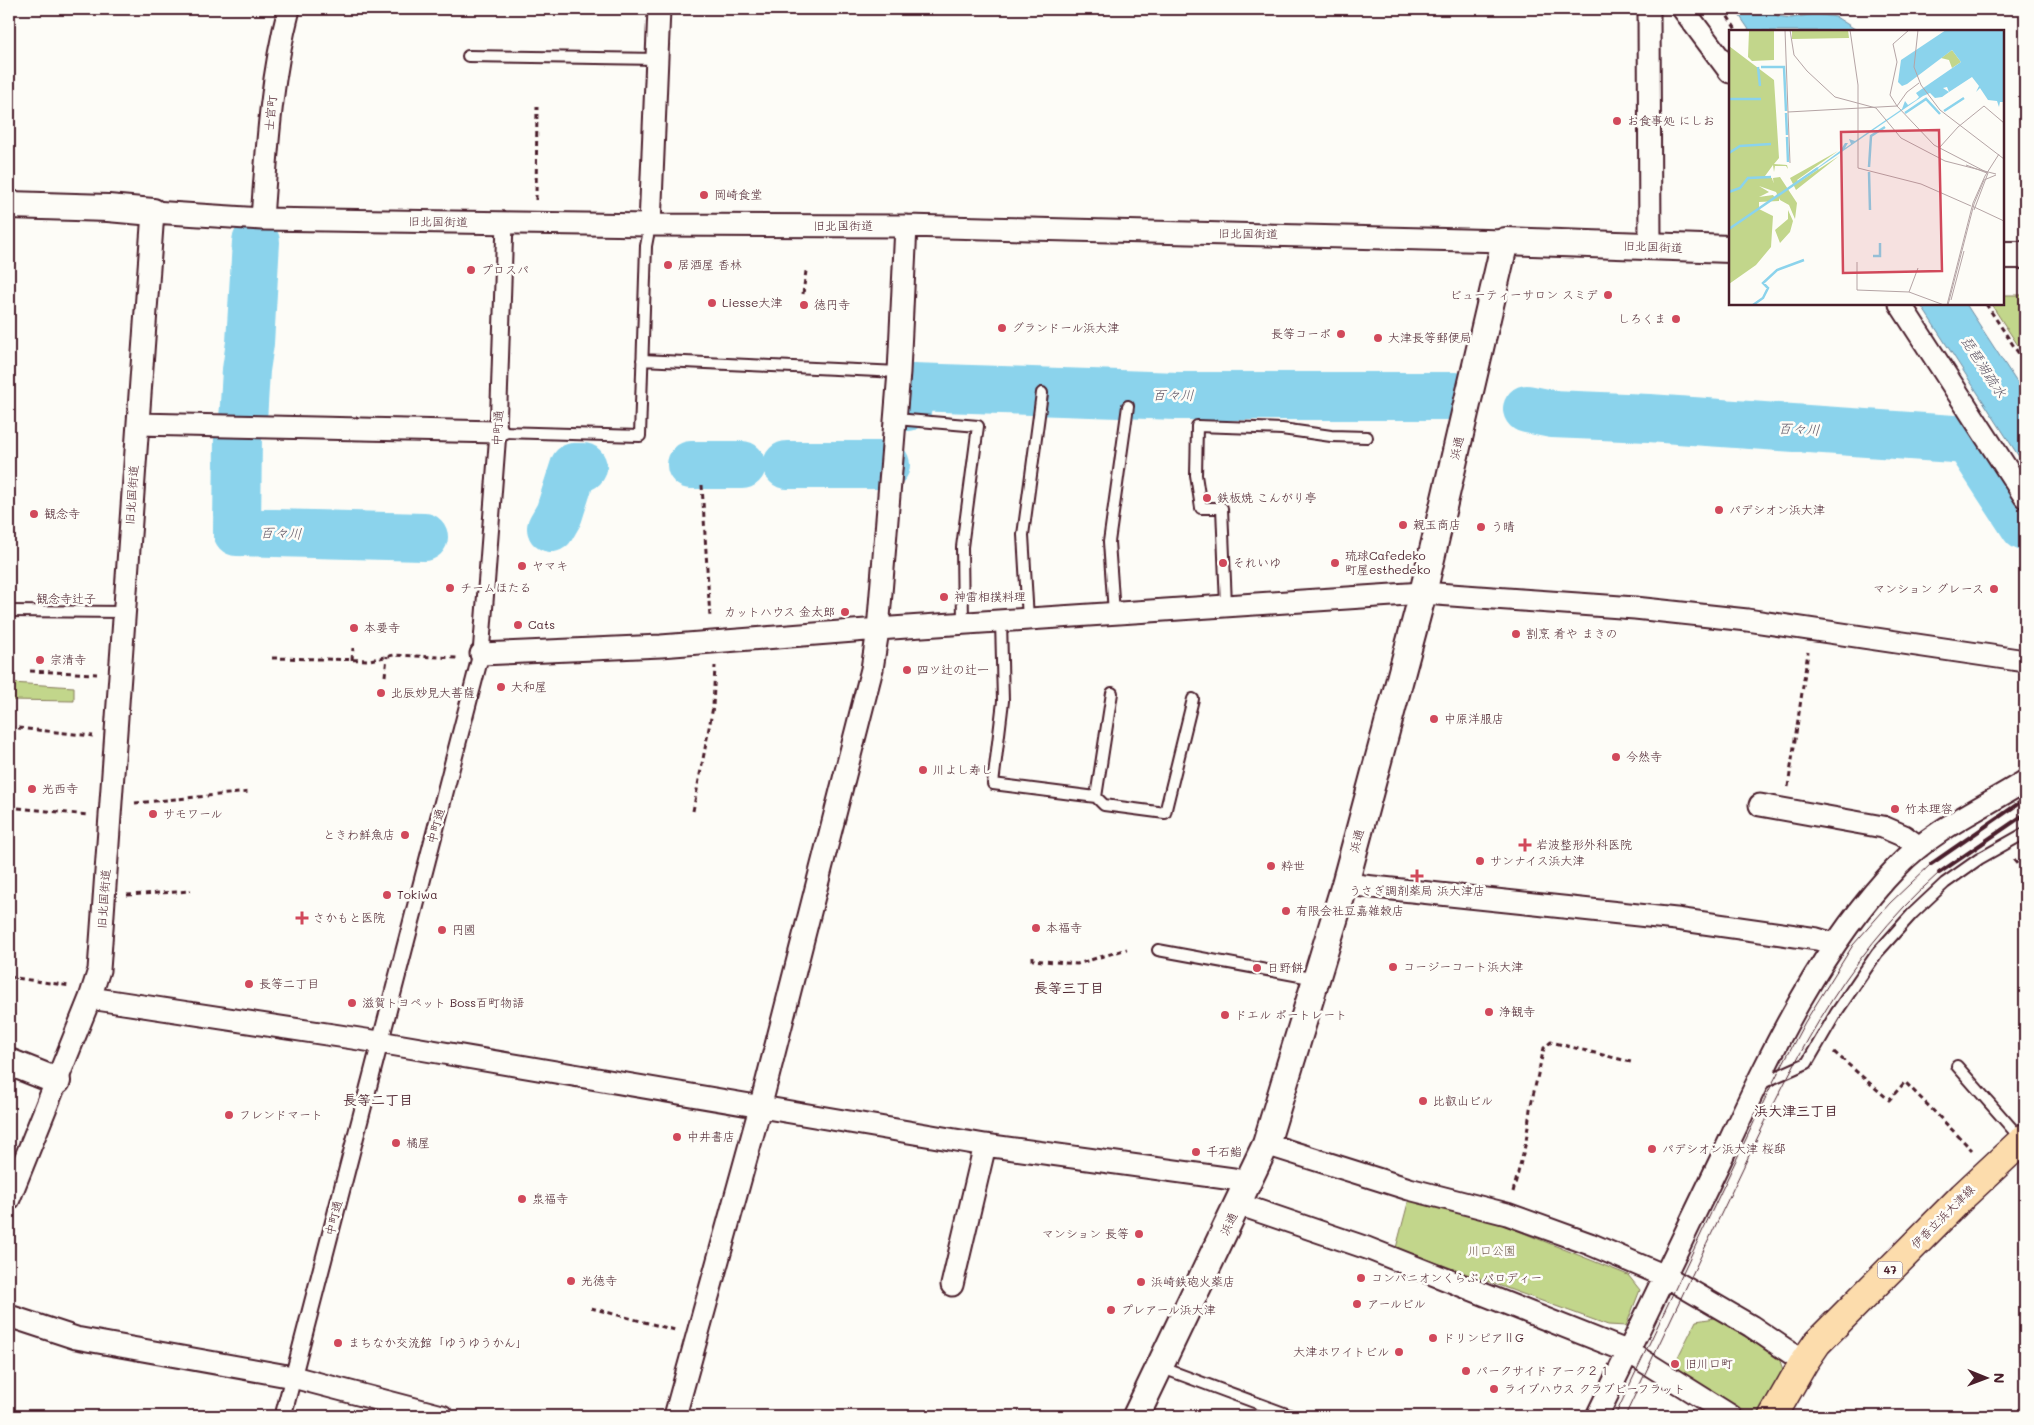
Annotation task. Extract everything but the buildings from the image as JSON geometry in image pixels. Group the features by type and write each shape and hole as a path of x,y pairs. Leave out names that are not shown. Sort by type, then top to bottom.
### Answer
{"main road":[{"name":"伊香立浜大津線","path":"1773,1416 1817,1343 2024,1139"}],"street":[{"name":"士官町","path":"262,219 275,80 283,30 289,9"},
{"path":"650,226 659,9"},
{"path":"1649,9 1650,247"},
{"path":"1684,9 1729,71"},
{"path":"9,206 108,208 152,212"},
{"name":"旧北国街道","path":"9,1199 92,994 99,970 152,212 262,219 650,226 906,226 1504,241 1729,249"},
{"name":"中町通","path":"282,1416 480,656 498,432 505,223"},
{"path":"675,1416 760,1108 872,669 878,630 900,372 906,226"},
{"name":"浜通","path":"1136,1416 1244,1194 1266,1144 1346,884 1423,593 1504,241"},
{"path":"2004,255 2025,255"},
{"path":"1901,305 2025,497"},
{"path":"138,424 498,432"},
{"path":"480,656 661,646 963,623 1423,593 1635,608 1747,620 2025,661"},
{"path":"1598,1416 1792,1014 1834,944 1898,865 1919,847 2025,781"},
{"path":"1760,805 1883,827 1904,836 1919,847"},
{"path":"1346,884 1676,919 1817,939 1834,944"},
{"path":"92,994 984,1145 1232,1179 1244,1194 1367,1248 1629,1352 1731,1416"},
{"path":"9,1062 57,1081"},
{"path":"1266,1144 1409,1189 1507,1214 1590,1244 1665,1276 1751,1326 1804,1362"},
{"path":"952,1285 984,1145"},
{"path":"9,1316 76,1338 293,1376 442,1416"}],"lane":[{"path":"468,56 658,59"},
{"path":"498,432 640,436 646,246 650,226"},
{"path":"642,360 900,372"},
{"path":"1028,619 1023,535 1042,393"},
{"path":"1114,613 1109,542 1128,406"},
{"path":"896,419 978,426 962,547 963,623"},
{"path":"1226,606 1222,508 1201,508 1196,475 1197,426 1282,429 1331,436 1367,437"},
{"name":"観念寺辻子","path":"9,611 124,612"},
{"path":"1001,621 1003,701 993,784 1096,796 1104,805 1165,813 1193,699"},
{"path":"1096,796 1112,693"},
{"path":"1757,1085 1806,1063 1877,953 1912,914 1952,878 1979,859 2025,833"},
{"path":"1158,950 1316,979"},
{"path":"1956,1066 2024,1139"},
{"path":"1159,1366 1292,1416"}],"path":[{"path":"1723,9 1736,30"},
{"path":"535,224 537,107"},
{"path":"803,294 806,271"},
{"path":"1987,305 2025,363"},
{"path":"1784,809 1800,713 1811,629"},
{"path":"352,660 353,648"},
{"path":"272,658 370,660 394,655 480,656"},
{"path":"385,676 387,656"},
{"path":"30,671 120,675"},
{"path":"9,727 116,739"},
{"path":"18,808 111,811 249,792"},
{"path":"104,896 191,892"},
{"path":"1033,956 1033,960 1076,964 1127,949"},
{"path":"9,976 92,994"},
{"path":"1821,1040 1890,1100 1905,1082 1992,1170"},
{"path":"1507,1214 1526,1142 1530,1109 1544,1048 1551,1042 1632,1062"},
{"path":"590,1308 697,1336"}],"green space":[{"path":"2004,295 2025,295 2025,356 1992,305 2004,305"},
{"path":"9,658 12,683 74,687 74,701 9,700"},
{"name":"川口公園","path":"1409,1199 1501,1224 1628,1275 1640,1290 1626,1326 1608,1325 1396,1248"},
{"path":"1715,1318 1779,1358 1783,1370 1760,1411 1746,1412 1680,1375 1676,1361 1696,1321"}],"water":[{"path":"1735,9 1771,9 1777,16 1791,18 1815,14 1836,17 1856,30 1749,30"},
{"name":"琵琶湖疏水","path":"1921,305 1967,305 2025,395 2025,466"}],"waterway":[{"name":"百々川","path":"243,421 256,242"},
{"name":"百々川","path":"908,407 912,387 1178,396 1455,396"},
{"name":"百々川","path":"1527,409 1552,414 1649,418 1968,440 2025,527"},
{"name":"百々川","path":"238,435 237,532 424,537"},
{"name":"百々川","path":"691,465 742,465"},
{"name":"百々川","path":"787,465 886,465"},
{"name":"百々川","path":"551,528 559,514 574,467 583,467"}],"tram line":[{"path":"1615,1416 1772,1084 1805,1022 1853,945 1890,903 1931,864"},
{"path":"1625,1416 1755,1143 1797,1059 1820,1019 1845,980 1873,943 1904,907 1939,873"}],"railway":[{"path":"1931,864 2025,799"},
{"path":"1939,873 2025,814"}],"place":[{"name":"お食事処 にしお","path":"1617,121"},
{"name":"岡崎食堂","path":"704,195"},
{"name":"居酒屋 香林","path":"668,265"},
{"name":"プロスパ","path":"471,270"},
{"name":"ビューティーサロン スミデ","path":"1608,295"},
{"name":"Liesse大津","path":"712,303"},
{"name":"徳円寺","path":"804,305"},
{"name":"しろくま","path":"1676,319"},
{"name":"グランドール浜大津","path":"1002,328"},
{"name":"長等コーポ","path":"1341,334"},
{"name":"大津長等郵便局","path":"1378,338"},
{"name":"鉄板焼 こんがり亭","path":"1207,498"},
{"name":"パデシオン浜大津","path":"1719,510"},
{"name":"観念寺","path":"34,514"},
{"name":"親玉商店","path":"1403,525"},
{"name":"う晴","path":"1481,527"},
{"name":"それいゆ","path":"1223,563"},
{"name":"琉球Cafedeko 町屋esthedeko","path":"1335,563"},
{"name":"ヤマキ","path":"522,566"},
{"name":"チームほたる","path":"450,588"},
{"name":"マンション グレース","path":"1994,589"},
{"name":"神雷相撲料理","path":"944,597"},
{"name":"カットハウス 金太郎","path":"845,612"},
{"name":"Cats","path":"518,625"},
{"name":"本要寺","path":"354,628"},
{"name":"割烹 肴や まきの","path":"1516,634"},
{"name":"宗清寺","path":"40,660"},
{"name":"四ツ辻の辻一","path":"907,670"},
{"name":"大和屋","path":"501,687"},
{"name":"北辰妙見大菩薩","path":"381,693"},
{"name":"中原洋服店","path":"1434,719"},
{"name":"今然寺","path":"1616,757"},
{"name":"川よし寿し","path":"923,770"},
{"name":"光西寺","path":"32,789"},
{"name":"竹本理容","path":"1895,809"},
{"name":"サモワール","path":"153,814"},
{"name":"ときわ鮮魚店","path":"405,835"},
{"name":"岩波整形外科医院","path":"1525,845"},
{"name":"サンナイス浜大津","path":"1480,861"},
{"name":"粋世","path":"1271,866"},
{"name":"うさぎ調剤薬局 浜大津店","path":"1417,876"},
{"name":"Tokiwa","path":"387,895"},
{"name":"有限会社豆嘉雑穀店","path":"1286,911"},
{"name":"さかもと医院","path":"302,918"},
{"name":"本福寺","path":"1036,928"},
{"name":"円國","path":"442,930"},
{"name":"コージーコート浜大津","path":"1393,967"},
{"name":"日野餅","path":"1257,968"},
{"name":"長等二丁目","path":"249,984"},
{"name":"滋賀トヨペット Boss百町物語","path":"352,1003"},
{"name":"浄観寺","path":"1489,1012"},
{"name":"ドエル ポートレート","path":"1225,1015"},
{"name":"比叡山ビル","path":"1423,1101"},
{"name":"フレンドマート","path":"229,1115"},
{"name":"中井書店","path":"677,1137"},
{"name":"橘屋","path":"396,1143"},
{"name":"パデシオン浜大津 桜邸","path":"1652,1149"},
{"name":"千石鮨","path":"1196,1152"},
{"name":"泉福寺","path":"522,1199"},
{"name":"マンション 長等","path":"1139,1234"},
{"name":"コンパニオンくらぶ パロディー","path":"1361,1278"},
{"name":"光徳寺","path":"571,1281"},
{"name":"浜崎鉄砲火薬店","path":"1141,1282"},
{"name":"アールビル","path":"1357,1304"},
{"name":"プレアール浜大津","path":"1111,1310"},
{"name":"ドリンピアⅡG","path":"1433,1338"},
{"name":"まちなか交流館「ゆうゆうかん」","path":"338,1343"},
{"name":"大津ホワイトビル","path":"1399,1352"},
{"name":"旧川口町","path":"1675,1364"},
{"name":"パークサイド アーク２１","path":"1466,1371"},
{"name":"ライブハウス クラブビーフラット","path":"1494,1389"}],"district":[{"name":"長等三丁目","path":"1069,988"},
{"name":"長等二丁目","path":"378,1100"},
{"name":"浜大津三丁目","path":"1796,1111"}]}
